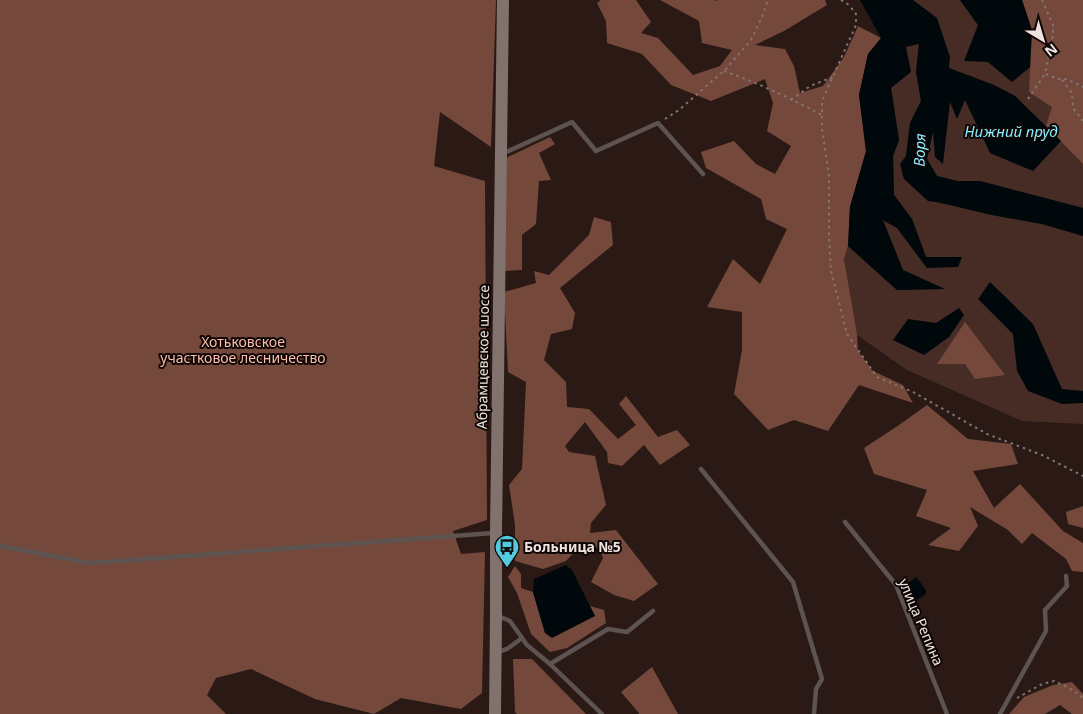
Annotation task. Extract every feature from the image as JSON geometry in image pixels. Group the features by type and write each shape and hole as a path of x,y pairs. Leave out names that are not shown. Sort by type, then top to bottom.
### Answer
{"street":[{"name":"Абрамцевское шоссе","path":"495,714 503,0"}],"lane":[{"path":"501,154 572,122 596,151 658,123 703,174"},
{"path":"701,468 793,582 822,679 816,689 814,714"},
{"name":"улица Репина","path":"845,522 896,585 948,714"},
{"path":"0,546 90,563 496,532"},
{"path":"1000,714 1046,631 1046,610 1067,586 1066,576"},
{"path":"550,664 608,629 627,632 652,611"},
{"path":"496,616 510,621 527,645 550,664 602,714"},
{"path":"496,652 507,649 522,638"}],"path":[{"path":"658,123 679,110 724,71 751,40 768,0"},
{"path":"841,0 849,5 856,14 856,25 822,100 822,129 830,175 829,234 831,271 847,334 877,377 913,392 987,434 1042,455 1083,476"},
{"path":"1028,99 1045,74 1053,35 1053,25 1042,0"},
{"path":"724,71 749,80 822,116"},
{"path":"1045,74 1062,80 1067,79 1083,87"},
{"path":"792,100 810,86 833,77"},
{"path":"1062,80 1072,94 1073,108 1083,121"},
{"path":"1005,704 1042,684 1054,681 1068,686 1083,699"}],"shaded area":[{"path":"913,0 960,0 978,25 988,62 1012,82 1032,30 1022,0 1083,0 1083,208 980,181 957,181 937,176 927,159 933,130 950,101 957,118 965,99 1015,96 994,85 949,68"},
{"path":"919,43 916,72 921,101 910,123 906,156 900,164 928,201 1042,224 1083,236 1083,424 1022,421 907,370 857,335 844,259 848,246 897,290 944,289 903,270 882,220 897,228 927,268 962,258 926,257 912,219 894,195 893,156 899,140 891,87 906,46"}],"green space":[{"name":"Хотьковское участковое лесничество","path":"0,0 496,0 491,147 440,112 434,166 485,181 487,520 453,531 461,554 485,552 482,693 461,709 401,698 374,714 315,699 251,669 216,678 207,695 226,714 0,714"},
{"path":"601,0 636,0 651,22 641,33 658,38 693,75 720,66 732,50 702,43 699,21 660,0 825,0 827,5 784,31 755,45 785,49 794,66 800,93 823,86 844,57 858,26 881,38 868,54 859,95 866,151 850,207 848,246 844,259 857,334 858,351 873,371 903,385 913,403 859,385 828,431 794,420 768,430 734,394 742,350 742,312 707,307 733,259 760,284 787,229 766,219 761,199 706,168 701,152 734,141 756,164 775,174 791,146 767,131 773,103 765,79 711,101 671,85 642,54 607,43 606,21 597,3"},
{"path":"1022,0 1083,0 1083,164 1046,126 1052,107 1029,92 1032,30"},
{"path":"550,137 555,144 539,153 551,180 539,181 536,224 522,235 522,270 505,271 504,159"},
{"path":"594,217 611,222 613,245 560,288 575,313 572,329 551,334 544,360 566,382 567,407 589,409 618,439 636,425 619,404 626,396 658,437 677,430 690,445 660,465 644,445 622,466 608,463 607,452 585,422 565,446 569,452 595,456 606,505 591,523 590,533 616,530 658,584 634,601 614,595 591,582 603,558 599,547 575,551 566,561 543,569 515,561 515,525 509,485 522,469 526,382 508,372 504,292 536,283 534,271 549,275 589,235"},
{"path":"965,322 1005,375 975,379 965,364 937,364"},
{"path":"927,405 968,439 1011,444 1018,464 973,471 994,508 1020,484 1063,531 1083,543 1083,572 1072,571 1066,559 1032,533 1022,544 1008,530 970,507 978,526 959,551 928,545 951,528 916,516 927,490 874,474 864,448"},
{"path":"1083,506 1083,528 1068,524 1066,512"},
{"path":"515,566 521,574 521,588 533,592 545,633 595,616 590,606 604,610 606,623 567,648 550,652 531,634 517,593 508,577"},
{"path":"513,659 532,659 586,714 517,714 515,712"},
{"path":"652,667 678,714 639,714 621,692"},
{"path":"1072,682 1083,694 1083,714 1072,714 1060,705 1045,714 1009,714 1024,697 1053,685"}],"water":[{"name":"Нижний пруд","path":"860,0 913,0 937,18 950,57 949,68 994,85 1015,96 1061,141 1033,171 990,153 965,100 957,119 950,102 943,164 935,157 933,132 927,159 937,176 957,181 980,181 1083,208 1083,236 1042,224 928,201 904,179 900,164 906,156 910,123 921,101 916,72 919,44 906,47 911,72 891,88 899,140 893,156 894,195 912,219 926,257 962,257 958,267 927,268 897,228 883,220 903,270 945,289 897,290 848,246 850,207 866,151 859,95 868,54 881,38"},
{"path":"960,0 1022,0 1032,30 1030,67 1012,82 988,62 964,61 978,25"},
{"path":"990,282 1033,324 1062,389 1083,391 1083,403 1062,404 1028,391 1017,371 1013,334 978,299"},
{"path":"959,308 964,315 949,337 924,355 893,340 908,319 936,323"},
{"path":"566,565 572,570 595,616 552,638 545,633 533,592 534,579"},
{"path":"916,577 926,590 926,594 917,600 905,586"}],"place":[{"name":"Больница №5","path":"507,568"}],"water label":[{"name":"Воря","path":"920,150"}]}
